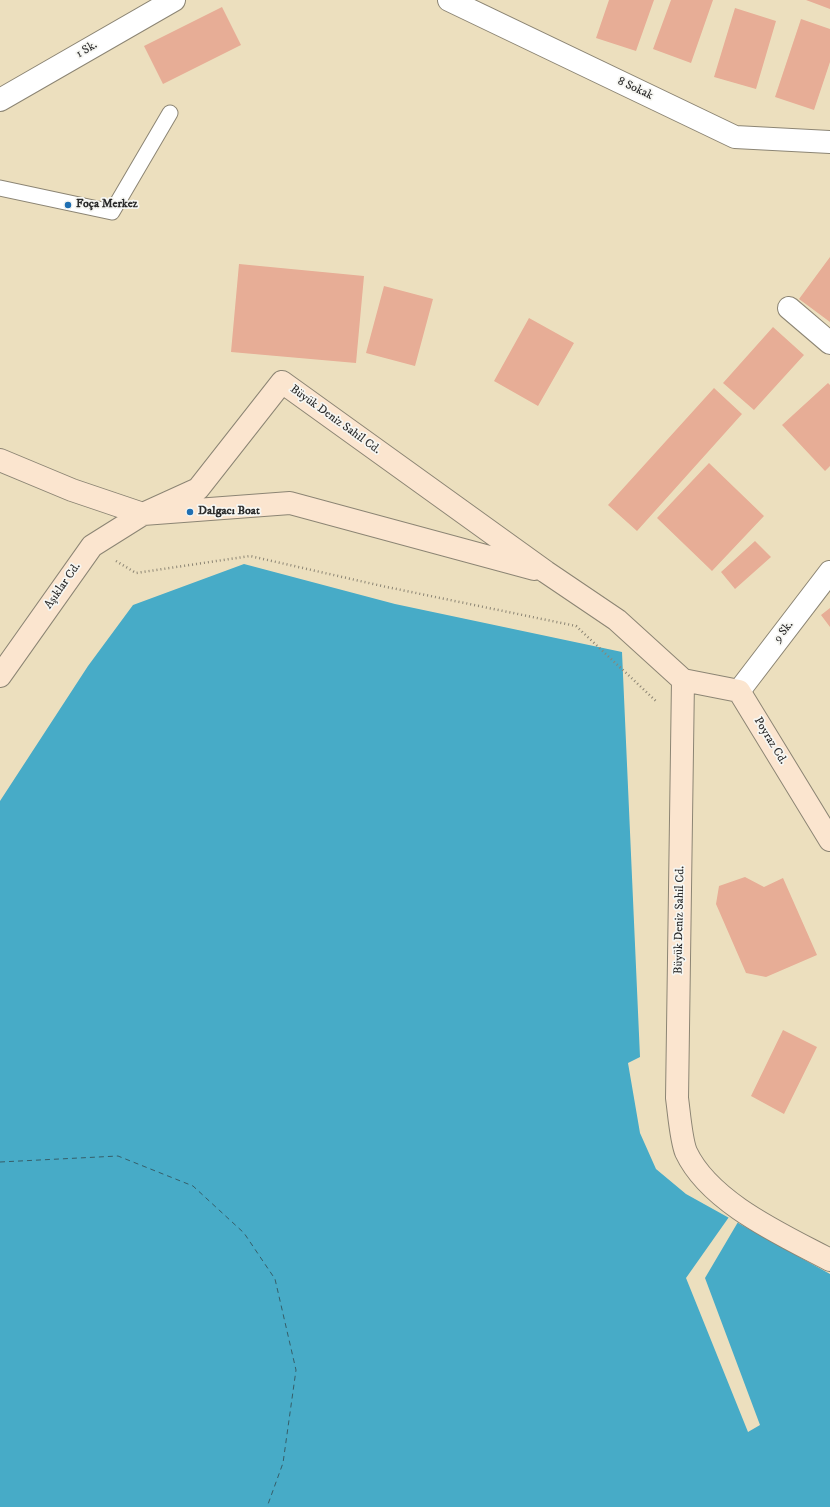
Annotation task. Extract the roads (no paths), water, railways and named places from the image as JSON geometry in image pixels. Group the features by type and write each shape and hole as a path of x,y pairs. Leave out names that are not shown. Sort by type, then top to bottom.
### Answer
{"street":[{"name":"1 Sk.","path":"0,100 174,0"},
{"name":"8 Sokak","path":"449,0 735,137 830,142"},
{"path":"789,308 830,344"},
{"name":"Büyük Deniz Sahil Cd.","path":"144,514 198,488 282,382 546,572 617,620 683,680 677,1098 686,1151 707,1183 755,1220 830,1260"},
{"name":"Büyük Deniz Sahil Cd.","path":"0,460 72,490 144,514 290,503 546,572"},
{"name":"Aşıklar Cd.","path":"0,676 92,546 144,514"},
{"name":"9 Sk.","path":"739,691 830,572"},
{"path":"683,680 739,691"},
{"name":"Poyraz Cd.","path":"739,691 830,840"}],"lane":[{"path":"0,188 112,212 170,113"}],"water":[{"path":"244,564 395,604 622,652 640,1057 628,1063 640,1133 656,1169 686,1194 830,1274 830,1507 0,1507 0,801 88,666 133,605"}],"place":[{"name":"Foça Merkez","path":"68,205"},
{"name":"Dalgacı Boat","path":"190,512"}]}
